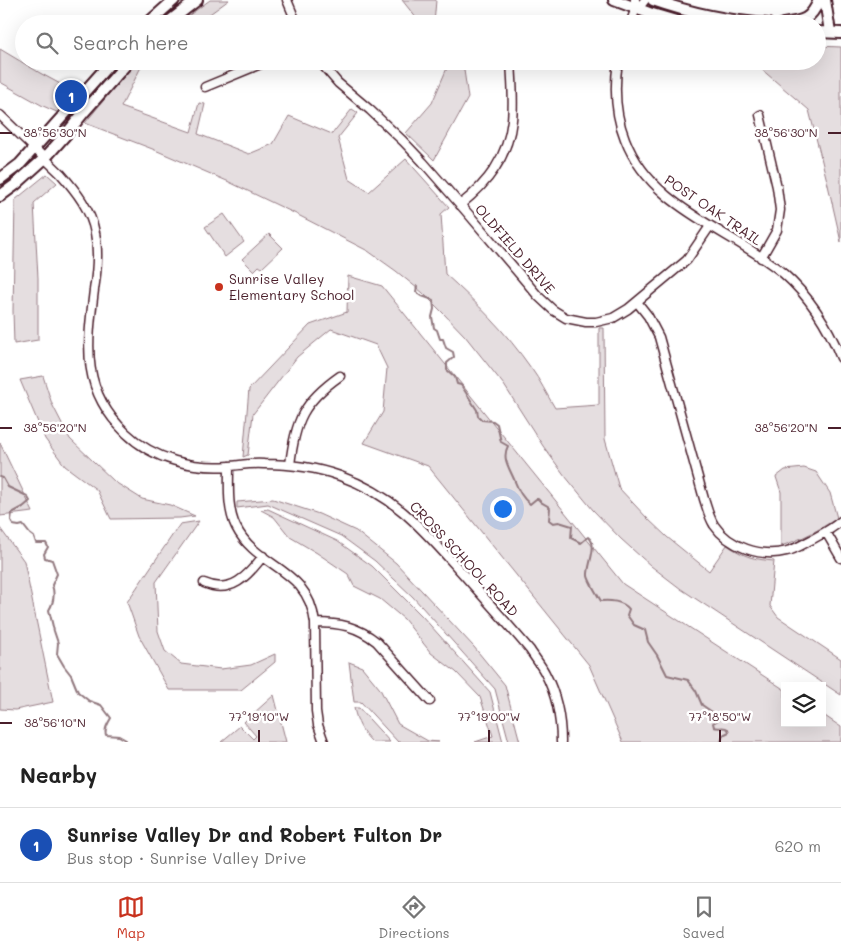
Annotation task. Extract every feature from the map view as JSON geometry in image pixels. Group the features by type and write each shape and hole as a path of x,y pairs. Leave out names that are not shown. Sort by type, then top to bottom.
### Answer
{"main road":[{"path":"157,15 174,0"},
{"path":"176,15 197,0"},
{"path":"614,0 635,4 663,15"},
{"path":"653,0 708,15"},
{"path":"809,15 815,10 819,0"},
{"path":"825,0 830,32"},
{"path":"826,32 841,33"},
{"path":"0,179 20,164 104,70"},
{"path":"0,196 45,158 121,70"}],"street":[{"path":"287,0 293,15"},
{"path":"635,4 641,4 645,0"},
{"path":"205,87 246,70"},
{"name":"OLDFIELD DRIVE","path":"327,70 338,83 370,110 424,162 538,296 559,314 576,321 600,321 613,318 637,302 687,260 710,226"},
{"path":"460,205 488,180 506,147 512,120 511,70"},
{"name":"POST OAK TRAIL","path":"617,70 616,103 622,131 633,157 651,182 684,209 782,273 806,297 821,318 830,332 841,358"},
{"name":"CROSS SCHOOL ROAD","path":"0,115 61,174 81,198 90,218 97,245 97,262 89,332 92,376 103,403 119,426 128,435 165,458 190,464 306,466 356,482 373,490 400,509 422,529 530,650 545,673 554,694 560,716 562,742"},
{"path":"760,115 777,187 780,210 776,230 761,258"},
{"path":"637,302 653,324 658,337 704,500 710,516 720,531 744,548 768,553 796,548 826,532 841,521"},
{"path":"290,465 293,440 302,415 319,392 340,376"},
{"path":"229,466 230,502 233,519 242,536 254,550 285,571 296,581 302,588 312,610 315,623 316,706 318,725 324,742"},
{"path":"826,532 841,558"},
{"path":"204,583 210,586 223,587 237,583 255,567 263,556"},
{"path":"315,623 346,625 368,635 378,642 430,701"}],"shaded area":[{"path":"210,0 229,0 208,15 189,15"},
{"path":"402,0 436,0 435,15 414,15"},
{"path":"826,46 841,47 841,242 828,185 809,110 762,70 826,70"},
{"path":"0,49 15,58 15,70 35,70 77,93 59,113 0,82"},
{"path":"129,70 140,70 121,107 191,132 199,103 205,104 198,134 249,154 273,144 289,116 332,134 352,109 358,113 338,138 349,179 369,192 406,159 449,207 441,214 445,274 480,307 512,342 534,373 555,408 599,405 599,328 604,328 605,439 619,488 667,537 709,571 727,545 749,557 774,561 770,606 778,617 841,659 841,695 826,685 826,682 821,682 681,589 651,566 621,539 593,510 565,476 543,446 504,385 465,336 423,293 396,271 368,251 296,214 227,181 85,123"},
{"path":"446,70 464,70 468,98 434,160 406,133 432,103"},
{"path":"47,174 57,183 34,203 38,278 38,340 14,344 15,200"},
{"path":"224,214 244,242 225,257 205,227"},
{"path":"269,234 283,248 262,268 259,266 254,271 242,259"},
{"path":"348,276 382,286 623,584 781,687 781,727 826,727 826,717 841,727 841,742 623,742 589,665 428,466 364,443 383,412 387,368 376,345 331,329 297,357 253,414 248,455 243,457 249,389 310,325 347,312"},
{"path":"43,376 52,404 70,439 115,482 142,499 170,505 195,516 111,519 97,490 65,466 45,439 20,380"},
{"path":"0,443 33,512 0,516"},
{"path":"804,468 816,472 830,493 837,518 810,534 781,546 781,492 776,477 785,470"},
{"path":"273,499 319,514 356,531 396,563 474,647 505,685 520,742 509,742 495,689 413,597 375,561 341,536 268,504 237,508 237,502"},
{"path":"268,509 337,541 372,566 422,616 490,692 503,742 475,742 493,736 480,697 456,672 431,653 404,619 380,599 354,586 348,574 290,537 274,517 261,510"},
{"path":"199,521 156,582 158,631 165,651 181,664 221,669 251,665 275,654 275,662 241,690 169,690 139,636 127,602 180,524"},
{"path":"0,528 24,561 53,702 15,710 0,709"},
{"path":"349,662 362,667 380,689 398,724 428,741 439,742 398,742 361,702 354,702"},
{"path":"274,695 286,742 221,742 240,726 253,739 256,736 244,722"},
{"path":"354,708 359,708 390,742 372,742 360,726"}],"waterway":[{"path":"417,286 416,292 433,300 434,309 432,317 434,328 437,330 440,339 443,339 446,348 453,352 454,357 447,363 447,370 455,377 457,384 461,385 477,410 478,416 482,420 493,421 497,424 501,442 508,446 506,450 508,465 522,495 530,504 538,499 548,506 550,508 549,520 553,523 559,522 572,526 571,538 581,543 588,537 591,540 593,550 588,576 601,601 620,603 629,609 627,615 634,625 645,630 648,642 667,675 688,680 696,691 702,705 720,719 713,723 714,727 728,729 729,732 723,735 721,742"},
{"path":"0,477 3,478 8,487 27,496 30,501 12,513 11,520 13,525 23,525 34,537 36,543 46,543 48,547 44,554 45,558 52,560 57,574 52,585 54,598 49,610 58,643 57,654 71,675 78,692 89,701 101,705 111,718 106,728 106,735 119,736 126,740 125,742"}],"place":[{"name":"Sunrise Valley Dr and Robert Fulton Dr","path":"71,96"},
{"name":"Sunrise Valley Elementary School","path":"219,287"}]}
